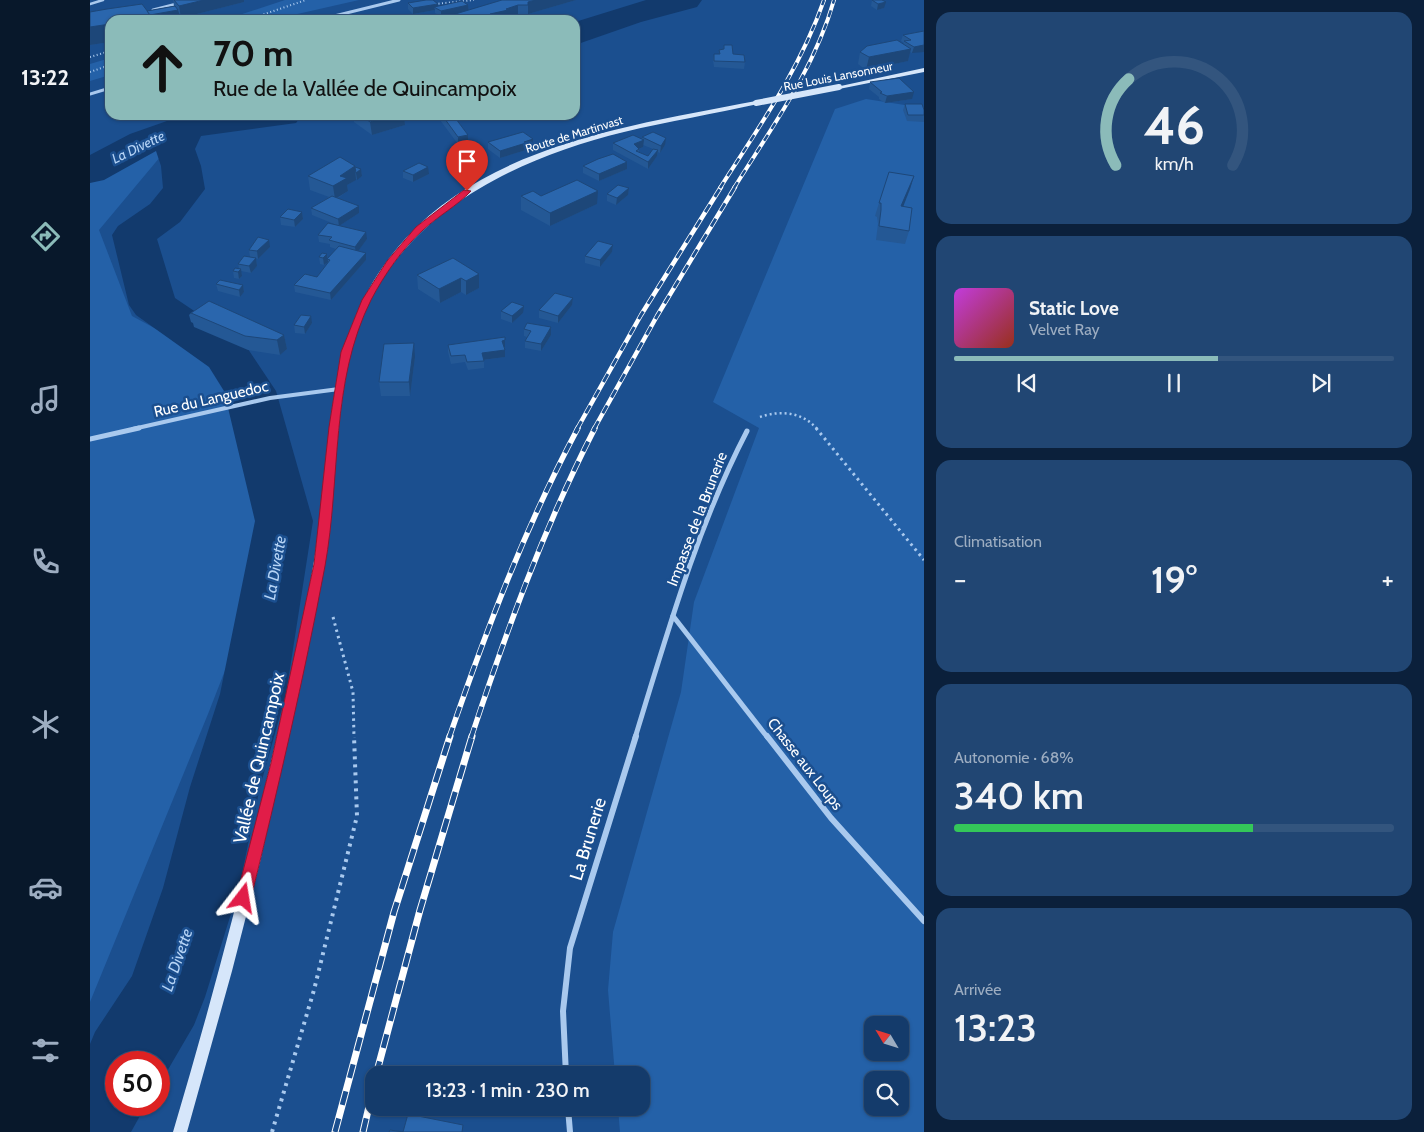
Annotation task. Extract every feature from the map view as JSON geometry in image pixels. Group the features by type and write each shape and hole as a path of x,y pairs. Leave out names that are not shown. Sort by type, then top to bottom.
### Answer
{"main road":[{"name":"Rue Louis Lansonneur","path":"756,103 924,70"},
{"name":"Route de Martinvast","path":"319,564 339,388 350,340 366,300 390,262 419,229 467,191 528,160 560,148 650,124 756,103"},
{"name":"Vallée de Quincampoix","path":"180,1132 209,1034 278,763 319,564"}],"street":[{"path":"146,12 192,0"},
{"path":"338,15 399,0"},
{"path":"90,94 105,90"},
{"name":"Rue du Languedoc","path":"90,439 270,398 339,388"},
{"name":"Impasse de la Brunerie","path":"673,616 726,471 747,431"},
{"name":"Chasse aux Loups","path":"673,616 831,818 924,921"},
{"name":"La Brunerie","path":"565,1066 562,1027 562,983 570,948 673,616"},
{"path":"569,1116 570,1132"}],"lane":[{"path":"90,4 102,0"}],"path":[{"path":"262,15 306,0"},
{"path":"430,5 474,0"},
{"path":"90,57 105,52"},
{"path":"90,72 105,67"},
{"path":"747,431 754,420 776,413 787,413 810,421 924,560"},
{"path":"272,1132 314,990 357,816 353,692 332,610"}],"shaded area":[{"path":"285,0 359,0 293,15 239,15"},
{"path":"105,60 105,76 90,81 90,64"},
{"path":"866,99 924,108 924,1132 620,1132 619,1116 650,1116 650,1066 614,1066 608,990 613,932 681,692 694,602 759,428 713,402 835,109"},
{"path":"186,126 99,230 132,316 210,358 258,416 265,568 208,714 90,1002 90,158 141,134"}],"building":[{"path":"174,0 204,0 179,6"},
{"path":"433,0 438,4 413,8 408,3"},
{"path":"502,0 536,0 528,2 528,5 518,5 506,9 508,10 490,14 491,15 452,15"},
{"path":"872,0 882,0 886,2 878,4"},
{"path":"462,1 468,5 441,11 434,7"},
{"path":"142,4 150,15 105,15 105,25 90,27 90,12"},
{"path":"175,6 178,10 150,15 147,11"},
{"path":"924,31 924,45 914,47 904,41 911,40 903,35"},
{"path":"897,40 911,49 869,57 860,52 867,46"},
{"path":"724,45 732,45 733,54 744,55 745,62 714,61 714,54 720,54 719,50 724,49"},
{"path":"899,78 914,92 887,96 880,93 882,92 870,82"},
{"path":"905,104 922,104 924,115 908,115"},
{"path":"446,120 457,120 468,135 458,137"},
{"path":"523,132 533,139 500,151 488,142"},
{"path":"653,132 666,138 661,146 642,137"},
{"path":"633,135 644,140 634,144 639,149 636,151 648,156 653,149 658,150 648,162 613,143"},
{"path":"613,154 627,162 599,174 583,166 598,159"},
{"path":"340,157 355,166 340,176 347,178 333,186 308,176"},
{"path":"419,163 428,167 413,175 403,171"},
{"path":"355,167 361,169 356,173"},
{"path":"889,172 914,176 901,206 912,208 909,231 879,226 881,203 879,203"},
{"path":"577,180 598,191 550,213 521,196 533,191 541,196"},
{"path":"618,185 629,188 617,198 607,194"},
{"path":"332,196 359,206 338,219 311,208"},
{"path":"288,209 302,212 294,220 280,217"},
{"path":"328,223 366,232 355,247 329,240 332,237 318,235"},
{"path":"258,237 269,240 257,251 249,250"},
{"path":"598,241 613,245 600,260 585,256"},
{"path":"339,246 366,253 330,293 294,285 305,274 317,277 330,260 327,259"},
{"path":"322,253 327,254 323,258 319,257"},
{"path":"244,256 256,258 249,266 238,264"},
{"path":"453,258 479,274 466,281 461,278 439,289 417,275"},
{"path":"235,268 241,269 238,272 233,271"},
{"path":"220,280 243,285 239,290 216,284"},
{"path":"555,293 573,298 558,316 539,310"},
{"path":"209,301 284,335 277,340 245,336 191,313"},
{"path":"512,302 524,306 512,316 501,311"},
{"path":"301,315 311,316 304,327 294,325"},
{"path":"527,323 551,327 541,344 525,341 531,331 524,329"},
{"path":"505,337 505,340 502,341 505,350 482,353 484,361 467,362 465,355 451,356 448,345"},
{"path":"414,343 409,382 379,382 384,344"},
{"path":"407,1116 418,1116 463,1125 462,1132 403,1132"}],"waterway":[{"name":"La Divette","path":"580,33 616,19 686,0"},
{"name":"La Divette","path":"186,126 239,120"},
{"name":"La Divette","path":"90,171 144,142 186,126"},
{"name":"La Divette","path":"132,1051 165,997 201,888 225,787 253,694 284,521 250,391 228,357 153,305 134,235 165,213 184,189 181,166 175,149 186,126"},
{"name":"La Divette","path":"90,1119 105,1094"}],"railway":[{"path":"720,188 791,74 824,0"},
{"path":"734,188 804,74 826,26 834,0"},
{"path":"577,429 641,315 721,187"},
{"path":"594,429 657,316 735,187"},
{"path":"449,738 477,658 524,541 578,428"},
{"path":"471,738 527,580 559,503 595,428"},
{"path":"335,1132 394,912 450,736"},
{"path":"378,1066 420,910 472,736"},
{"path":"363,1132 367,1116"}],"route":[{"path":"243,898 278,763 319,564 334,427 346,352 366,300 390,262 419,229 443,208 467,191"}]}
